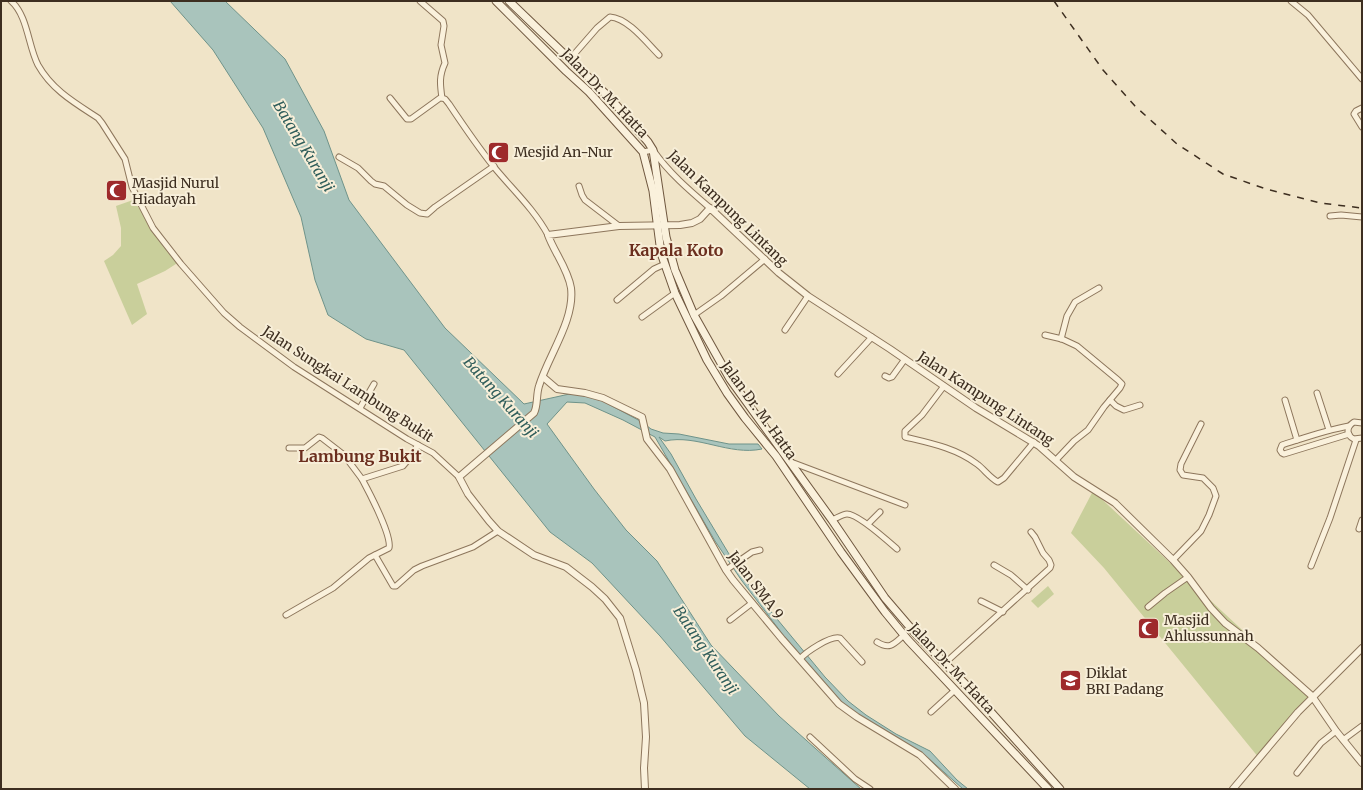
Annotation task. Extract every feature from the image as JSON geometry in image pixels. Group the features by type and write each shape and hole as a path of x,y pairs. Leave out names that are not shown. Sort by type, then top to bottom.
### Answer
{"main road":[{"name":"Jalan Dr. M. Hatta","path":"496,1 589,92 643,152 661,226 675,270 694,315 730,379 802,477 885,598 915,633 973,692 1060,789"},
{"name":"Jalan Dr. M. Hatta","path":"509,1 611,99 648,142 652,150 658,180 661,253 675,293 717,376 745,418 776,456 853,569 906,637 1048,789"},
{"path":"545,50 551,43"},
{"path":"906,637 915,633"}],"street":[{"name":"Jalan Sungkai Lambung Bukit","path":"11,1 20,13 38,65 60,93 98,118 102,123 125,159 132,187 153,228 210,299 229,317 263,344 294,366 407,439 433,453 459,477"},
{"path":"420,1 441,19 444,26 441,45 445,63 440,72 442,98 449,104 474,141 540,222 548,234 553,249 566,271 571,286 572,298 563,328 539,386 536,409 534,413 459,477 468,494 498,531 534,555 566,567 605,599 620,618 636,670 644,704 646,737 644,768 645,789"},
{"path":"1291,1 1308,15 1362,79"},
{"path":"570,59 597,28 610,17 616,17 624,22 659,55"},
{"path":"390,98 407,119 411,119 442,98"},
{"path":"1362,108 1354,114 1362,127"},
{"path":"643,152 652,150"},
{"name":"Jalan Kampung Lintang","path":"652,150 677,180 710,208 779,273 808,296 992,418 1034,442 1074,477 1115,504 1173,560 1188,577 1211,608 1226,623 1258,648 1312,696 1362,764"},
{"path":"339,157 358,168 375,184 384,186 407,205 424,214 427,214 494,166"},
{"path":"579,186 585,200 619,226"},
{"path":"548,234 619,226 680,225 692,223 700,219 710,208"},
{"path":"1330,216 1341,215 1362,217"},
{"path":"694,315 726,292 765,259"},
{"path":"617,300 654,269 665,264"},
{"path":"1061,339 1067,316 1075,302 1099,288"},
{"path":"642,317 675,293"},
{"path":"785,330 808,296"},
{"path":"1045,336 1061,339 1077,346 1121,382 1121,386 1088,430 1074,441 1056,460"},
{"path":"838,374 872,337"},
{"path":"885,376 889,378 892,376 905,359"},
{"name":"Jalan SMA 9","path":"543,377 552,386 562,390 585,393 603,398 642,417 646,435 652,446 670,469 728,568 733,580 752,603 802,656 843,708 920,755 955,789"},
{"path":"360,408 374,384"},
{"path":"944,386 922,415 905,431 905,437 943,446 962,455 977,464 998,482 1004,478 1034,442"},
{"path":"1317,393 1329,430"},
{"path":"1110,400 1116,406 1124,410 1140,405"},
{"path":"1285,400 1297,440"},
{"path":"1349,434 1284,454 1280,451 1282,446 1297,440 1329,430 1349,426 1354,422 1362,423"},
{"path":"1173,560 1201,531 1216,496 1213,488 1203,478 1183,475 1180,470 1181,464 1201,424"},
{"path":"1311,566 1330,518 1346,469 1360,439 1352,438 1349,434 1349,426"},
{"path":"286,615 333,588 369,558 389,548 389,541 384,526 362,479 344,455 319,437 305,448 289,448"},
{"path":"362,479 403,466 418,445"},
{"path":"790,461 905,505"},
{"path":"868,524 880,512"},
{"path":"832,520 848,514 868,524 897,549"},
{"path":"1358,529 1362,520"},
{"path":"375,555 394,586 396,586 414,570 473,547 498,531"},
{"path":"944,664 1028,590 1050,568 1049,560 1043,554 1039,543 1031,532"},
{"path":"728,568 752,552 760,550"},
{"path":"994,565 1011,575 1028,590"},
{"path":"1148,607 1188,577"},
{"path":"981,601 1003,612"},
{"path":"730,620 752,603"},
{"path":"802,656 827,640 837,637 840,638 862,662"},
{"path":"877,642 887,646 906,637"},
{"path":"1233,789 1312,696 1362,648"},
{"path":"931,712 955,690"},
{"path":"1343,740 1362,726"},
{"path":"1296,773 1321,743 1336,730"},
{"path":"810,737 855,779 870,789"}],"green space":[{"path":"133,200 179,262 165,271 137,284 147,314 132,325 104,261 113,255 121,246 121,228 116,206"},
{"path":"1093,491 1314,697 1259,758 1104,568 1071,533"},
{"path":"1048,586 1054,594 1038,608 1031,601"}],"water":[{"name":"Batang Kuranji","path":"170,1 225,1 285,59 324,131 349,200 445,328 524,404 574,393 597,398 642,422 651,429 663,433 679,434 729,444 758,444 762,449 737,450 689,440 665,441 659,437 671,454 744,579 825,677 848,701 866,715 896,734 930,751 957,780 968,789 963,789 927,757 879,729 840,701 784,636 742,581 715,541 655,437 623,420 585,403 567,402 547,424 626,530 657,561 711,645 779,716 861,789 810,789 745,736 660,636 592,563 550,532 404,350 366,339 328,315 315,280 301,217 263,128 213,50"}],"railway":[{"path":"1054,1 1103,70 1135,106 1177,144 1223,174 1266,189 1320,203 1362,208"}],"place":[{"name":"Mesjid An-Nur","path":"498,152"},
{"name":"Masjid Nurul Hiadayah","path":"117,191"},
{"name":"Masjid Ahlussunnah","path":"1148,628"},
{"name":"Diklat BRI Padang","path":"1071,681"}],"district":[{"name":"Kapala Koto","path":"676,250"},
{"name":"Lambung Bukit","path":"360,456"}]}
